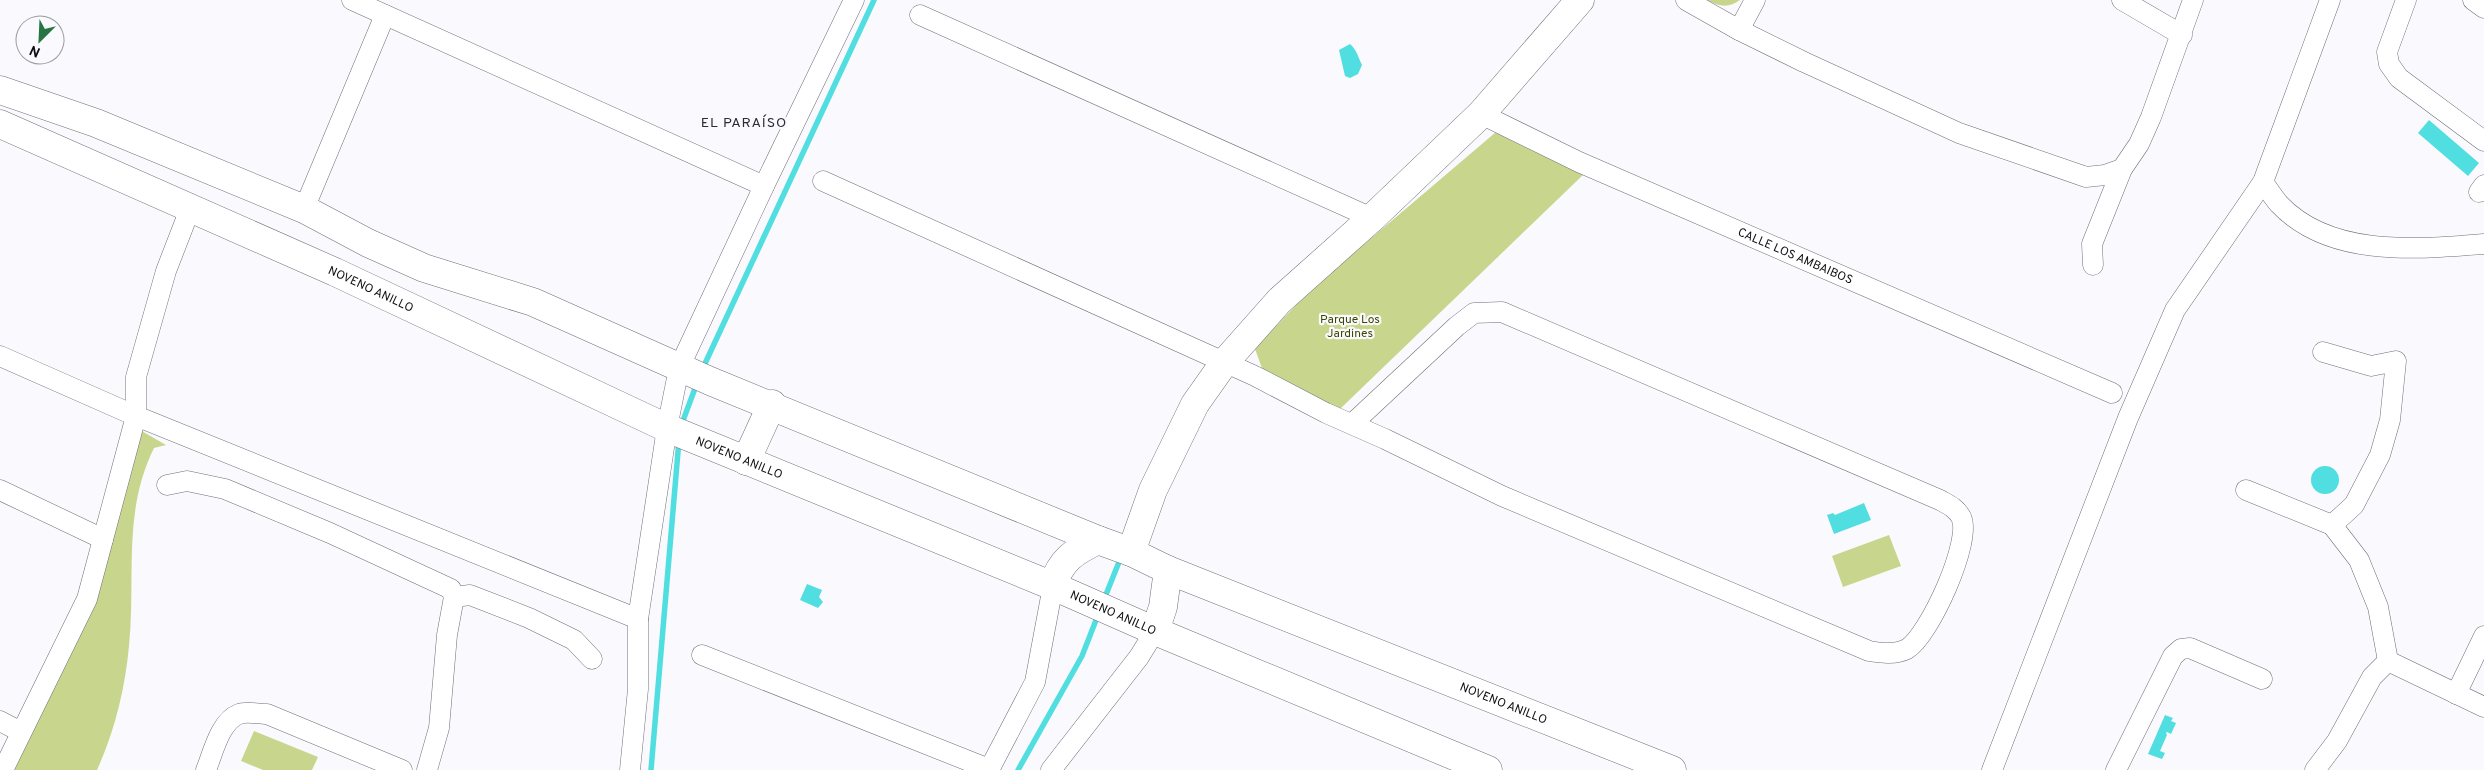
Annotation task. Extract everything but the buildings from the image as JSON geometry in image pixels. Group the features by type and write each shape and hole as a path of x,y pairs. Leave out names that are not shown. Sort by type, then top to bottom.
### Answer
{"street":[{"path":"352,0 764,186"},
{"path":"630,770 638,689 638,618 677,432 694,374 764,186 854,0"},
{"path":"1130,552 1153,490 1195,404 1224,363 1279,300 1372,218 1481,114 1580,0"},
{"path":"1686,0 1739,30 1959,133 2086,177 2105,175 2122,169"},
{"path":"1739,30 1755,0"},
{"path":"2122,0 2182,35"},
{"path":"2093,265 2092,244 2122,169 2139,144 2151,117 2193,0"},
{"path":"1992,770 2128,418 2175,310 2263,182 2330,0"},
{"path":"2406,0 2387,52 2390,64 2399,78 2484,141"},
{"path":"2473,0 2484,8"},
{"path":"304,209 385,15"},
{"path":"920,15 1372,218"},
{"path":"0,90 96,123 304,209 368,243 424,268 533,302 694,374 772,404 1098,540"},
{"name":"CALLE LOS AMBAIBOS","path":"1481,114 1579,162 2112,393"},
{"name":"NOVENO ANILLO","path":"0,124 336,272 677,432 1053,586 1155,631 1488,770"},
{"path":"823,181 1224,363 1502,496 1869,651 1889,654 1908,648 1935,614 1960,553 1964,535 1962,518 1954,507 1940,500 1502,312 1474,313 1457,326 1352,424"},
{"path":"2263,182 2279,204 2304,224 2333,238 2364,244 2416,249 2484,244"},
{"path":"3,770 87,599 136,416 136,377 166,272 190,209"},
{"path":"2323,352 2371,366 2396,361 2390,420 2380,454 2354,505 2332,525"},
{"path":"0,356 136,416 638,618"},
{"path":"746,460 772,404"},
{"path":"167,486 187,481 225,489 414,570 451,589 454,597 447,635 439,728 427,770"},
{"path":"0,490 103,540"},
{"path":"2246,490 2332,525 2359,560 2378,607 2388,661"},
{"path":"702,655 989,770 1035,682 1057,572 1067,558 1098,540"},
{"name":"NOVENO ANILLO","path":"1098,540 1130,552 1168,570 1672,770"},
{"path":"1051,770 1139,657 1155,631 1163,607 1168,570"},
{"path":"454,597 470,595 529,618 574,640 592,659"},
{"path":"2456,694 2484,636"},
{"path":"2116,770 2173,656 2181,649 2190,648 2262,679"},
{"path":"2388,661 2484,707"},
{"path":"2315,770 2337,740 2372,677 2388,661"},
{"path":"206,770 223,728 238,714 252,713 267,714 402,770"},
{"path":"0,721 21,732"}],"green space":[{"path":"1707,0 1740,0 1724,6"},
{"name":"Parque Los Jardines","path":"1496,132 1584,174 1340,409 1263,371 1255,349 1308,292"},
{"path":"133,426 166,445 154,448 144,472 138,497 132,546 129,646 122,694 109,740 97,770 1,770 87,599"},
{"path":"1889,535 1901,566 1843,587 1832,556"},
{"path":"254,731 318,757 312,770 263,770 241,761"}],"water":[{"path":"1350,44 1356,51 1362,65 1358,74 1350,78 1345,76 1339,50"},
{"path":"2429,120 2479,163 2468,176 2418,133"},
{"path":"2325,466 2335,470 2339,480 2335,490 2325,494 2315,490 2311,480 2315,470"},
{"path":"1864,503 1871,520 1834,534 1827,515 1833,513 1835,515"},
{"path":"807,584 822,590 819,597 823,602 818,608 800,600"},
{"path":"2165,715 2173,718 2171,721 2176,723 2171,734 2166,733 2167,735 2160,751 2165,753 2162,759 2148,754"}],"waterway":[{"path":"702,370 874,0"},
{"path":"681,426 697,383"},
{"path":"651,770 679,440"},
{"path":"1103,602 1121,557"},
{"path":"1018,770 1082,656 1098,615"}],"district":[{"name":"EL PARAÍSO","path":"744,122"}]}
